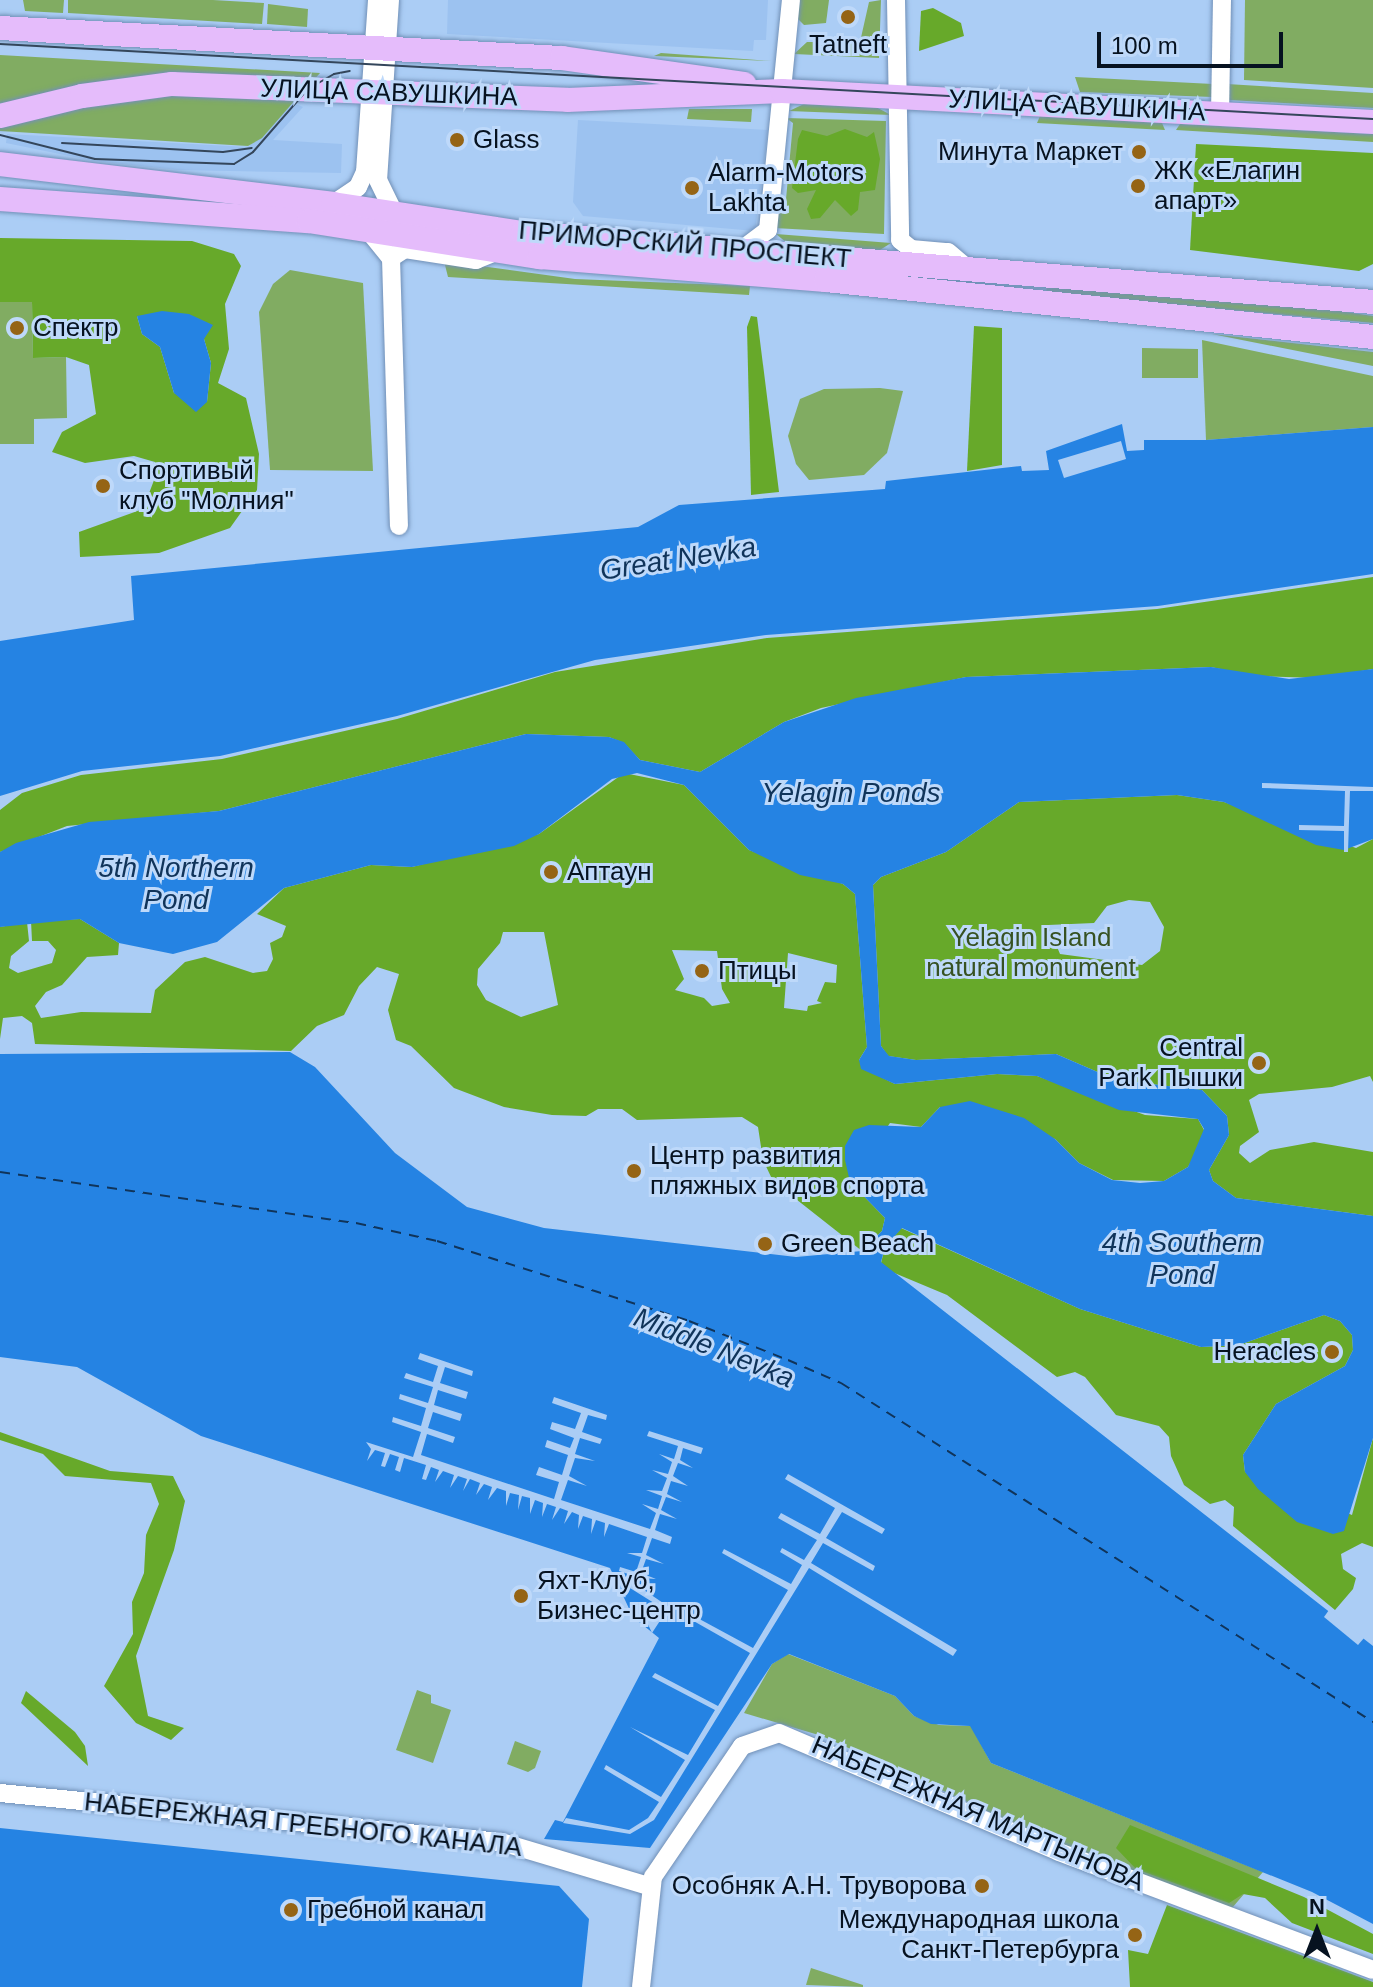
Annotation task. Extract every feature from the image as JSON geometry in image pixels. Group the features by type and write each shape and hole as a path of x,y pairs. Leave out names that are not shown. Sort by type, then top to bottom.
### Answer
{"main road":[{"name":"УЛИЦА САВУШКИНА","path":"0,28 632,64 782,91"},
{"name":"УЛИЦА САВУШКИНА","path":"0,116 82,96 172,84 583,100 782,91 1373,122"},
{"name":"ПРИМОРСКИЙ ПРОСПЕКТ","path":"0,164 333,204 523,233 1373,302"},
{"name":"ПРИМОРСКИЙ ПРОСПЕКТ","path":"0,182 211,212 368,230 500,251 1373,337"},
{"name":"ПРИМОРСКИЙ ПРОСПЕКТ","path":"0,199 211,212"}],"street":[{"path":"377,0 382,50"},
{"path":"333,204 358,187 365,172 390,0"},
{"path":"740,251 768,230 791,0"},
{"path":"896,0 900,240 911,249 948,252 967,268"},
{"path":"1220,114 1222,0"},
{"path":"376,92 378,180 394,213"},
{"path":"368,230 391,258 399,526"},
{"path":"768,230 796,255"},
{"path":"391,258 405,249 476,260 500,251"},
{"name":"НАБЕРЕЖНАЯ МАРТЫНОВА","path":"649,1886 742,1746 779,1733 1059,1852 1373,1970"},
{"name":"НАБЕРЕЖНАЯ ГРЕБНОГО КАНАЛА","path":"0,1793 501,1842 649,1886"},
{"path":"641,1987 649,1886"}],"shaded area":[{"path":"448,0 768,0 766,40 754,40 753,51 447,34"},
{"path":"293,103 303,107 273,140 342,144 341,173 178,170 94,161 6,143 7,134 248,147"},
{"path":"578,120 768,130 755,231 583,216 573,202"}],"green space":[{"path":"23,0 64,0 63,13 25,11"},
{"path":"68,0 264,3 262,24 68,13"},
{"path":"798,0 829,0 826,23 804,25 796,17"},
{"path":"881,0 879,58 794,54 807,42 860,42 869,2"},
{"path":"1245,0 1373,0 1373,88 1244,80"},
{"path":"268,4 308,9 307,27 267,24"},
{"path":"933,8 961,23 964,36 919,51 921,11"},
{"path":"661,53 772,61 654,56"},
{"path":"0,55 320,73 313,81 0,106"},
{"path":"1075,77 1213,84 1212,97 1080,92"},
{"path":"1227,84 1373,93 1373,108 1229,100"},
{"path":"149,94 297,98 262,138 248,146 0,131 0,125"},
{"path":"804,104 876,107 891,115 789,111"},
{"path":"689,109 752,109 751,122 687,119"},
{"path":"1040,116 1162,123 1165,130 1037,123"},
{"path":"786,118 886,121 884,234 774,228 776,210 785,210 793,123"},
{"path":"1180,124 1373,134 1373,142 1176,130"},
{"path":"845,129 867,137 874,132 880,159 875,190 860,192 858,210 851,216 835,200 820,218 811,219 807,209 816,190 798,193 792,188 798,139 802,130 827,136"},
{"path":"1196,144 1373,153 1373,264 1359,271 1190,250"},
{"path":"776,234 891,243 880,250 787,243"},
{"path":"0,238 192,241 234,254 241,266 225,304 229,349 218,383 246,398 259,454 257,490 230,528 159,553 80,557 79,532 143,509 156,475 155,462 134,456 85,463 52,452 62,432 96,414 89,365 66,357 33,358 32,302 0,302","holes":["137,316 204,339 211,363 207,402 174,393 160,347 142,334"]},
{"path":"444,261 575,279 750,286 749,295 448,277"},
{"path":"290,270 363,283 373,471 270,470 259,312 273,284"},
{"path":"1047,286 1326,309 1373,316 1373,323 1046,293"},
{"path":"32,301 33,358 66,357 67,418 34,419 34,444 0,444 0,302"},
{"path":"751,316 757,317 779,492 751,495 747,327"},
{"path":"974,326 1002,328 1002,465 967,471"},
{"path":"1212,334 1373,352 1373,366"},
{"path":"1202,340 1373,376 1373,427 1206,440"},
{"path":"1142,348 1198,349 1198,378 1142,378"},
{"path":"880,388 903,391 887,453 864,475 809,480 796,464 788,436 800,399 824,389"},
{"path":"1373,577 1373,669 1319,678 1253,676 1211,667 966,677 821,708 784,722 700,772 640,760 624,743 609,737 526,734 219,811 67,826 0,852 0,810 22,793 81,775 222,759 397,719 555,672 767,638 1157,609"},
{"path":"624,773 684,785 749,850 843,884 855,894 867,1047 859,1060 881,1077 895,1084 997,1074 1037,1076 1145,1115 1198,1119 1204,1130 1203,1141 1188,1167 1164,1181 1113,1180 1079,1163 1055,1139 940,1107 921,1127 890,1123 850,1182 885,1218 882,1231 862,1251 773,1181 763,1160 758,1127 742,1117 637,1120 622,1109 598,1109 586,1116 552,1115 504,1107 454,1088 411,1046 396,1040 388,1010 399,974 377,967 359,986 344,1015 317,1026 291,1051 35,1044 32,1023 22,1016 3,1018 0,1039 0,927 27,922 29,941 11,956 9,968 18,973 52,963 56,950 48,941 32,941 31,921 80,919 119,943 118,955 87,957 62,985 46,992 35,1006 41,1018 81,1012 151,1013 155,990 185,962 205,957 253,973 267,971 273,959 270,943 282,937 286,926 257,914 284,888 371,865 412,867 539,834","holes":["503,932 544,932 558,1005 521,1017 486,1000 477,985 478,969 500,943","672,950 717,951 722,989 730,1003 712,1006 704,998 675,990 684,979","788,953 837,965 836,983 825,982 817,1001 822,1003 808,1006 807,1011 784,1008"]},
{"name":"Yelagin Island natural monument","path":"1177,795 1224,802 1356,848 1373,839 1373,1082 1370,1076 1332,1087 1259,1094 1249,1100 1259,1132 1240,1146 1239,1153 1250,1163 1270,1150 1314,1142 1373,1152 1373,1216 1236,1198 1213,1181 1209,1170 1229,1135 1227,1116 1202,1090 1116,1080 1056,1054 916,1060 888,1056 881,1046 873,885 881,877 946,852 1019,802","holes":["1129,900 1150,902 1164,927 1160,951 1142,965 1060,954 1048,925 1094,923 1107,906"]},
{"path":"901,1228 1080,1309 1201,1347 1239,1345 1324,1315 1340,1321 1352,1335 1353,1350 1345,1366 1276,1404 1243,1455 1245,1472 1352,1515 1373,1438 1373,1547 1362,1543 1341,1554 1343,1569 1356,1578 1353,1589 1335,1610 1233,1526 1234,1507 1225,1500 1210,1504 1184,1485 1171,1456 1169,1437 1159,1426 1116,1415 1085,1377 1075,1372 1057,1377 947,1295 892,1272 881,1263 885,1247"},
{"path":"0,1432 110,1471 173,1476 185,1501 174,1550 136,1656 148,1716 184,1728 171,1740 136,1723 104,1686 133,1634 132,1602 144,1573 146,1535 159,1504 151,1483 65,1476 43,1454 0,1440"},
{"path":"788,1654 895,1696 914,1716 939,1725 971,1726 991,1763 1263,1872 1232,1908 1062,1845 822,1736 744,1713 772,1664"},
{"path":"417,1690 431,1695 431,1703 451,1710 433,1763 396,1750"},
{"path":"26,1691 75,1732 85,1746 88,1766 21,1703"},
{"path":"515,1741 541,1751 535,1768 528,1772 507,1764"},
{"path":"1130,1825 1304,1897 1373,1934 1373,1954 1292,1923 1265,1898 1243,1894 1229,1903 1136,1869 1116,1848"},
{"path":"1167,1905 1373,1982 1373,1987 1130,1987 1128,1950 1148,1954"},
{"path":"811,1968 863,1985 863,1987 806,1985"}],"water":[{"path":"162,311 189,314 213,325 204,339 211,363 207,402 196,412 174,393 160,347 142,334 137,316"},
{"name":"Great Nevka","path":"1122,424 1127,451 1144,450 1144,440 1206,440 1373,427 1373,574 1158,606 766,635 595,660 397,716 220,756 82,771 0,796 0,641 134,620 131,576 638,527 679,505 885,489 886,481 1021,466 1022,471 1049,470 1046,451"},
{"path":"1211,667 1289,679 1373,669 1373,839 1344,850 1316,845 1224,802 1177,795 1019,802 946,852 881,877 873,885 881,1046 889,1056 916,1060 1056,1054 1116,1080 1202,1090 1227,1116 1229,1135 1209,1170 1213,1181 1236,1198 1373,1216 1373,1438 1344,1531 1333,1534 1297,1522 1258,1489 1245,1472 1243,1455 1276,1404 1345,1366 1353,1350 1352,1335 1340,1321 1324,1315 1239,1345 1201,1347 1080,1309 902,1228 885,1247 881,1262 1373,1646 1373,1924 1312,1892 991,1763 970,1726 931,1724 914,1716 895,1696 789,1654 772,1664 650,1848 544,1839 555,1820 563,1822 659,1638 633,1617 610,1568 201,1436 77,1367 0,1357 0,1054 290,1052 315,1067 395,1153 467,1207 544,1228 796,1257 862,1251 882,1231 885,1218 850,1182 845,1160 845,1146 854,1130 869,1125 921,1127 940,1107 970,1101 1024,1118 1055,1139 1079,1163 1112,1180 1140,1183 1164,1181 1188,1167 1204,1129 1198,1119 1119,1110 1037,1076 997,1074 895,1084 861,1069 859,1060 867,1047 855,894 843,884 800,875 749,850 684,785 637,773 612,779 539,834 514,846 412,867 371,865 284,888 217,942 173,954 119,943 80,919 0,927 0,852 16,843 89,822 219,811 526,734 609,737 624,742 640,760 700,772 784,722 856,698 966,677"},
{"name":"Гребной канал","path":"0,1828 559,1886 589,1919 582,1987 0,1987"}],"pier":[{"path":"1121,441 1126,459 1064,478 1058,460"},
{"path":"1262,783 1373,787 1373,791 1350,791 1348,852 1344,852 1344,831 1299,830 1299,825 1344,826 1345,791 1262,788"},
{"path":"420,1353 473,1371 472,1376 445,1367 440,1383 468,1392 466,1399 438,1390 434,1405 462,1414 460,1421 433,1412 428,1428 455,1437 453,1443 427,1434 421,1455 554,1499 559,1482 536,1475 539,1467 562,1475 568,1455 545,1447 547,1440 570,1448 574,1438 550,1429 552,1422 575,1429 581,1413 552,1403 554,1397 607,1415 606,1420 588,1415 582,1432 602,1439 600,1444 580,1438 575,1454 595,1461 575,1458 569,1476 587,1486 568,1480 561,1500 650,1529 656,1513 642,1504 658,1509 662,1496 646,1490 662,1491 667,1478 652,1470 668,1474 672,1462 659,1454 674,1459 678,1446 647,1436 649,1431 703,1448 701,1454 683,1448 680,1460 693,1468 678,1463 673,1476 688,1486 671,1481 667,1494 682,1502 666,1497 661,1510 677,1519 660,1514 655,1530 672,1537 670,1544 652,1538 646,1555 664,1564 646,1559 641,1573 656,1579 640,1578 638,1586 669,1607 652,1633 645,1618 653,1621 662,1608 630,1588 634,1576 619,1571 620,1567 636,1572 641,1557 627,1553 642,1553 647,1537 609,1524 604,1537 605,1523 596,1520 591,1534 592,1519 583,1516 578,1529 579,1515 572,1512 564,1524 568,1511 560,1508 552,1520 556,1507 547,1504 542,1517 543,1503 535,1500 530,1514 530,1498 522,1496 518,1510 519,1495 510,1493 506,1506 506,1491 497,1488 488,1500 492,1487 484,1484 476,1495 480,1483 470,1479 463,1491 467,1479 458,1476 450,1488 454,1475 443,1471 435,1482 439,1470 431,1467 426,1480 422,1479 426,1465 404,1458 400,1472 395,1470 399,1457 390,1454 385,1467 381,1466 385,1453 375,1450 367,1461 371,1449 366,1442 413,1457 421,1432 392,1422 393,1417 421,1426 426,1408 399,1399 400,1394 428,1403 433,1387 404,1378 406,1373 433,1382 438,1366 418,1359"},
{"path":"788,1474 885,1529 882,1534 842,1512 826,1538 875,1566 873,1571 823,1543 811,1563 957,1650 953,1656 809,1568 654,1820 630,1834 563,1823 566,1818 629,1830 648,1818 659,1802 604,1769 606,1765 661,1797 685,1760 630,1727 688,1755 715,1710 652,1677 655,1673 718,1706 750,1653 690,1619 692,1615 753,1648 788,1590 722,1553 724,1549 791,1584 802,1565 780,1552 782,1548 804,1560 817,1540 778,1518 781,1513 820,1534 835,1508 785,1479"},
{"path":"1329,1610 1364,1638 1358,1645 1324,1617"}],"ferry route":[{"path":"0,1172 356,1223 437,1241 689,1321 788,1360 841,1383 1373,1722"}],"tram line":[{"path":"0,44 1373,119"},
{"path":"0,135 95,159 234,164 253,152 308,89 334,74 350,71"},
{"path":"62,143 223,152 252,148"}],"place":[{"name":"Tatneft","path":"848,17"},
{"name":"Glass","path":"457,140"},
{"name":"Минута Маркет","path":"1139,152"},
{"name":"ЖК «Елагин апарт»","path":"1138,186"},
{"name":"Alarm-Motors Lakhta","path":"692,188"},
{"name":"Спектр","path":"17,328"},
{"name":"Спортивый клуб \"Молния\"","path":"103,486"},
{"name":"Аптаун","path":"551,872"},
{"name":"Птицы","path":"702,971"},
{"name":"Central Park Пышки","path":"1259,1063"},
{"name":"Центр развития пляжных видов спорта","path":"634,1171"},
{"name":"Green Beach","path":"765,1244"},
{"name":"Heracles","path":"1332,1352"},
{"name":"Яхт-Клуб, Бизнес-центр","path":"521,1596"},
{"name":"Особняк А.Н. Труворова","path":"982,1886"},
{"name":"Гребной канал","path":"291,1910"},
{"name":"Международная школа Санкт-Петербурга","path":"1135,1935"}],"water label":[{"name":"Yelagin Ponds","path":"851,793"},
{"name":"5th Northern Pond","path":"176,884"},
{"name":"4th Southern Pond","path":"1182,1259"},
{"name":"Middle Nevka","path":"714,1348"}]}
